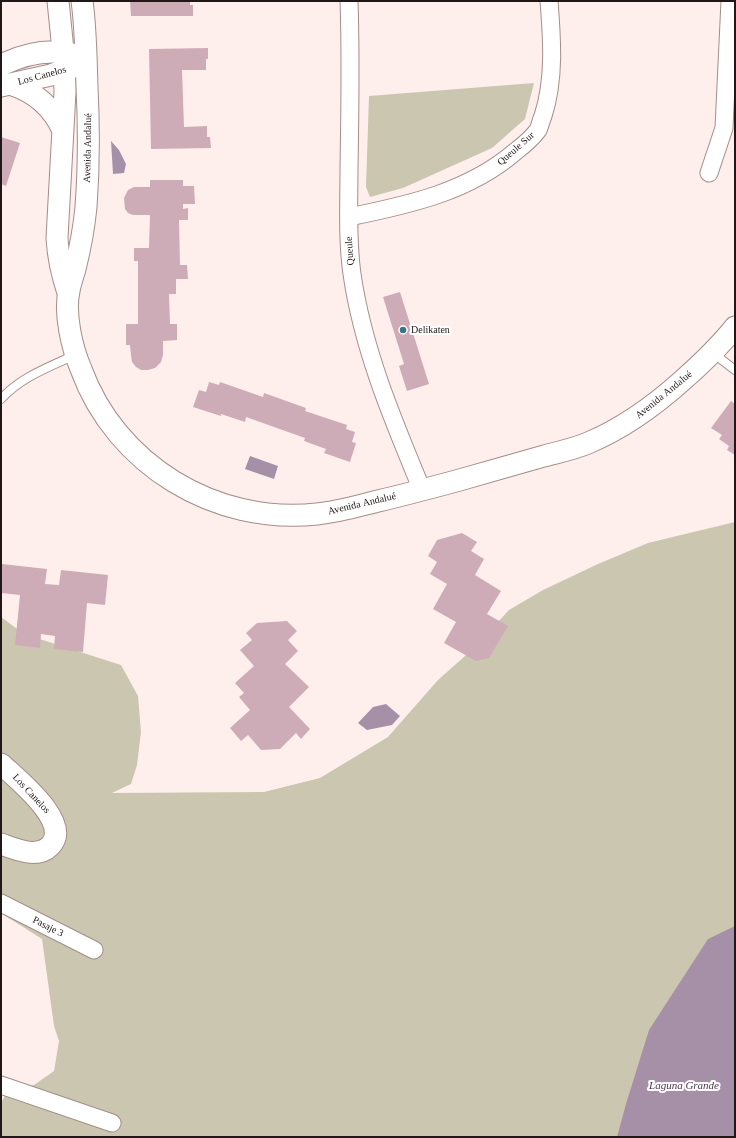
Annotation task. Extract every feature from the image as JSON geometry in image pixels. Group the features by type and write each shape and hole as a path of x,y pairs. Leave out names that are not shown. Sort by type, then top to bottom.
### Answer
{"street":[{"name":"Avenida Andalué","path":"58,1 64,61 63,131 57,238 59,260 68,293"},
{"name":"Avenida Andalué","path":"82,1 87,60 89,129 86,210 79,252 68,293 68,314 75,354 85,380 97,404 125,442 156,471 174,483 196,494 219,503 244,510 270,514 295,515 335,511 422,490 584,445 626,425 645,412 664,397 712,353 735,327"},
{"name":"Queule","path":"349,1 351,66 349,245 352,273 364,335 386,401 422,490"},
{"name":"Queule Sur","path":"349,217 402,206 426,199 462,185 485,174 505,161 524,145 538,129 545,110 551,68 552,45 549,1"},
{"path":"709,173 730,129 730,1"},
{"name":"Los Canelos","path":"1,65 36,53 48,51 64,61"},
{"name":"Los Canelos","path":"6,85 64,61 87,60"},
{"path":"6,85 23,88 35,95 53,112 63,131"},
{"name":"Los Canelos","path":"1,764 46,809 55,825 56,832 51,845 40,852 24,851 1,844"},
{"name":"Pasaje 3","path":"1,903 94,950"},
{"path":"1,1085 112,1123"}],"lane":[{"path":"712,353 735,370"},
{"path":"1,399 10,389 20,382 75,354"}],"shaded area":[{"path":"534,83 525,119 492,148 403,188 370,197 366,187 369,96"},
{"path":"735,522 735,1137 1,1137 1,1103 7,1092 34,1085 54,1071 59,1041 54,1026 42,939 1,913 1,617 24,634 121,665 138,696 141,732 137,765 131,784 112,793 264,792 320,778 388,737 438,680 474,648 509,610 543,590 598,564 648,543"}],"water":[{"path":"111,141 119,150 126,164 124,173 113,174"},
{"path":"250,456 278,466 274,479 245,469"},
{"path":"386,704 400,716 392,725 367,730 358,723 373,707"},
{"name":"Laguna Grande","path":"735,926 735,1137 617,1137 649,1030 708,939"}],"building":[{"path":"130,1 190,1 190,5 193,5 193,16 131,16"},
{"path":"208,48 206,70 182,70 184,127 207,126 207,137 210,137 211,148 151,149 149,49"},
{"path":"1,137 20,143 6,186 1,184"},
{"path":"150,180 183,180 183,186 194,186 195,204 183,204 183,209 188,208 188,220 179,220 180,265 187,265 188,279 176,279 176,294 169,294 170,324 177,324 177,340 163,341 163,355 161,362 155,368 141,370 132,362 130,345 126,345 126,324 138,324 138,261 134,261 134,248 149,248 150,215 133,215 128,213 125,209 124,198 128,190 134,187 150,187"},
{"name":"Delikaten","path":"400,292 429,384 407,391 399,366 404,364 383,297"},
{"path":"209,382 219,385 220,382 263,397 264,393 306,408 305,411 347,425 346,429 355,432 352,442 356,443 350,462 324,453 326,449 304,441 305,438 246,417 245,422 193,407 199,390 206,392"},
{"path":"731,401 735,404 735,455 727,450 729,446 719,439 722,435 711,428"},
{"path":"462,533 477,542 471,551 484,559 475,575 501,591 487,614 508,626 489,658 476,661 444,643 456,622 433,609 447,584 430,574 437,562 428,556 437,540"},
{"path":"2,564 47,569 45,584 59,585 61,570 108,575 105,605 87,603 83,652 54,649 55,636 41,634 40,648 15,645 20,595 1,593"},
{"path":"287,621 297,631 288,640 298,651 285,664 309,687 289,707 310,729 301,739 296,733 280,749 261,750 248,735 241,741 230,728 250,710 239,697 244,693 235,683 254,666 240,650 252,640 246,633 257,623"}],"place":[{"name":"Delikaten","path":"403,330"}]}
